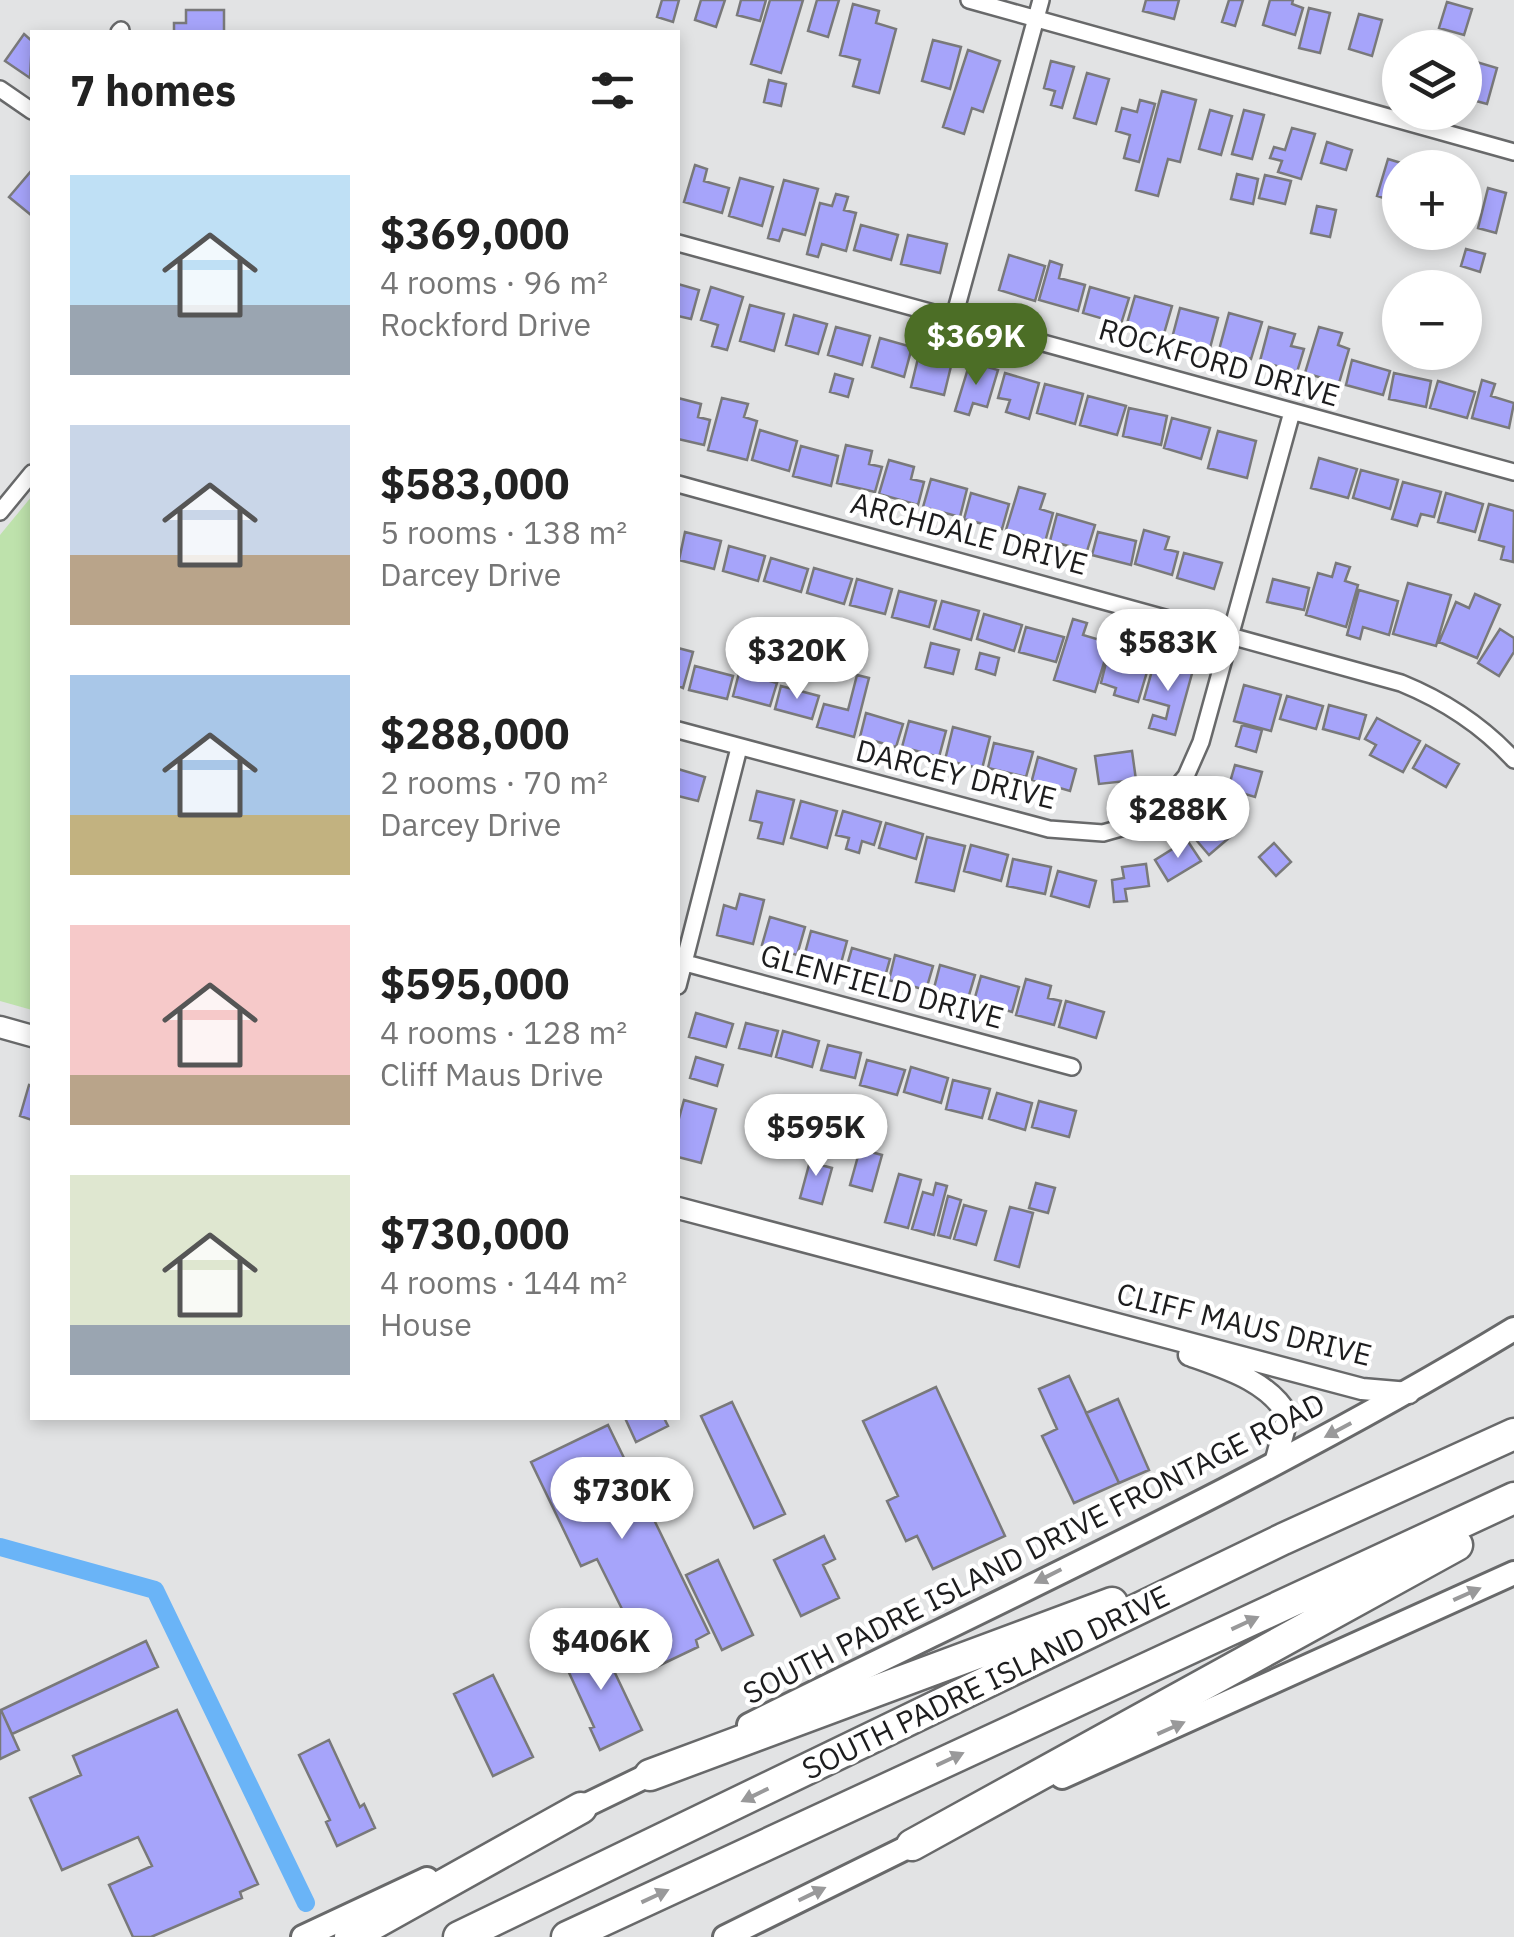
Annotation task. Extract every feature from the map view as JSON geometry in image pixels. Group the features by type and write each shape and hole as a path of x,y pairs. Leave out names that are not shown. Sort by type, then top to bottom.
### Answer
{"highway":[{"name":"SOUTH PADRE ISLAND DRIVE","path":"460,1937 1283,1539 1514,1434"},
{"name":"SOUTH PADRE ISLAND DRIVE","path":"566,1937 1514,1498"},
{"path":"912,1845 1514,1514"},
{"path":"650,1774 1283,1539"},
{"path":"350,1937 581,1808"}],"main road":[{"name":"SOUTH PADRE ISLAND DRIVE FRONTAGE ROAD","path":"302,1937 581,1808 1275,1463 1409,1392 1514,1329"},
{"path":"725,1937 912,1845 1514,1572"}],"street":[{"path":"970,0 1514,152"},
{"path":"954,317 1040,0"},
{"path":"0,89 30,110"},
{"name":"ROCKFORD DRIVE","path":"680,244 1514,472"},
{"name":"DARCEY DRIVE","path":"680,731 1050,829 1103,833 1135,824 1155,812 1186,776 1201,742 1292,412"},
{"path":"0,512 30,475"},
{"name":"ARCHDALE DRIVE","path":"680,485 1231,634 1420,690 1492,736 1514,760"},
{"path":"681,962 739,748"},
{"name":"GLENFIELD DRIVE","path":"681,962 1072,1066"},
{"path":"0,1027 30,1035"},
{"name":"CLIFF MAUS DRIVE","path":"680,1209 1362,1389 1409,1392"},
{"name":"CLIFF MAUS DRIVE","path":"1065,1311 1208,1362 1278,1397 1288,1416 1275,1463"}],"green space":[{"path":"30,498 30,1009 0,1001 0,535"}],"building":[{"path":"662,0 679,0 673,22 657,17"},
{"path":"701,0 725,0 716,27 695,20"},
{"path":"741,0 766,0 760,21 737,15"},
{"path":"770,0 803,0 781,73 751,64"},
{"path":"817,0 839,0 828,37 808,31"},
{"path":"1146,0 1179,0 1174,19 1143,11"},
{"path":"1229,0 1243,0 1235,26 1222,22"},
{"path":"1270,0 1293,0 1292,4 1303,8 1295,35 1263,25"},
{"path":"1447,2 1472,9 1466,30 1439,28"},
{"path":"853,4 879,11 876,23 896,29 879,93 853,86 860,60 840,55"},
{"path":"1309,8 1330,13 1320,53 1299,48"},
{"path":"186,10 224,10 224,30 174,30 174,23 186,23"},
{"path":"1359,14 1382,20 1372,56 1349,49"},
{"path":"24,34 30,39 30,78 5,61"},
{"path":"933,40 961,47 950,89 922,81"},
{"path":"968,50 1000,61 983,112 972,108 964,134 943,127"},
{"path":"1051,61 1074,67 1062,108 1051,105 1055,91 1044,88"},
{"path":"1482,64 1497,68 1487,104 1482,103"},
{"path":"1087,73 1109,79 1096,124 1074,118"},
{"path":"769,80 786,84 781,106 764,102"},
{"path":"1162,91 1196,100 1180,162 1168,159 1158,196 1136,190"},
{"path":"1140,100 1155,104 1139,162 1124,158 1130,135 1116,131 1122,108 1137,112"},
{"path":"1210,110 1232,116 1221,155 1199,149"},
{"path":"1244,110 1264,115 1252,159 1232,154"},
{"path":"1292,128 1315,134 1301,179 1278,172 1282,161 1270,158 1274,147 1285,150"},
{"path":"1327,142 1352,150 1346,170 1321,163"},
{"path":"695,165 707,169 704,181 729,188 722,213 684,202"},
{"path":"30,172 30,214 9,197"},
{"path":"1237,174 1258,179 1253,204 1231,199"},
{"path":"1265,175 1291,181 1285,204 1259,198"},
{"path":"740,178 773,187 762,226 729,216"},
{"path":"784,180 818,189 805,235 783,229 779,241 768,238"},
{"path":"1488,188 1506,193 1496,233 1482,229"},
{"path":"836,194 848,197 844,210 856,213 846,251 822,244 818,257 807,254 820,203 832,206"},
{"path":"1317,206 1336,210 1330,237 1311,233"},
{"path":"861,225 898,235 891,260 854,250"},
{"path":"908,235 947,244 940,273 901,264"},
{"path":"1466,250 1485,254 1481,270 1461,266"},
{"path":"1009,255 1045,266 1035,301 999,290"},
{"path":"1050,261 1062,265 1059,278 1085,285 1078,311 1039,300"},
{"path":"680,285 699,290 691,319 680,316"},
{"path":"711,287 743,297 727,350 712,346 718,325 701,320"},
{"path":"1090,287 1129,298 1121,324 1083,313"},
{"path":"1135,296 1172,306 1163,337 1126,327"},
{"path":"750,305 784,314 774,351 740,341"},
{"path":"1180,308 1218,318 1210,348 1172,338"},
{"path":"1229,313 1262,322 1251,359 1219,350"},
{"path":"794,315 827,324 818,354 786,345"},
{"path":"836,327 870,336 862,365 828,355"},
{"path":"1269,327 1295,334 1291,346 1304,349 1297,372 1260,361"},
{"path":"1319,327 1342,333 1338,345 1349,349 1339,383 1305,373"},
{"path":"880,338 912,347 904,377 872,367"},
{"path":"920,350 953,358 944,395 911,387"},
{"path":"1352,360 1390,371 1383,395 1346,385"},
{"path":"970,362 998,370 987,407 973,403 969,415 955,411"},
{"path":"1005,373 1039,383 1029,419 1006,412 1010,400 998,398"},
{"path":"1394,373 1431,381 1426,407 1389,399"},
{"path":"835,374 853,379 848,397 830,392"},
{"path":"1482,380 1495,384 1491,396 1514,403 1509,428 1472,418"},
{"path":"1438,381 1475,392 1467,418 1430,408"},
{"path":"1045,384 1083,394 1075,424 1037,413"},
{"path":"1088,396 1126,406 1117,435 1080,425"},
{"path":"722,398 748,404 744,417 757,421 747,460 708,450"},
{"path":"680,399 701,404 698,417 710,420 704,445 680,439"},
{"path":"1129,408 1167,416 1161,445 1123,436"},
{"path":"1172,418 1210,428 1201,459 1164,448"},
{"path":"760,430 797,441 789,471 752,460"},
{"path":"1218,431 1256,441 1247,478 1208,468"},
{"path":"846,445 872,451 869,464 882,467 875,492 837,483"},
{"path":"801,446 838,456 831,486 793,476"},
{"path":"1319,458 1357,469 1348,498 1311,488"},
{"path":"889,460 914,467 911,479 924,482 918,505 879,494"},
{"path":"1361,470 1398,480 1390,509 1353,498"},
{"path":"931,479 967,489 960,517 923,507"},
{"path":"1403,482 1441,492 1434,517 1421,514 1417,526 1392,519"},
{"path":"1019,487 1045,494 1040,509 1053,513 1045,542 1006,530"},
{"path":"971,493 1009,504 1002,529 964,519"},
{"path":"1446,493 1483,504 1475,532 1438,522"},
{"path":"1489,504 1514,511 1513,562 1501,559 1504,547 1479,540"},
{"path":"1057,514 1095,525 1087,551 1050,541"},
{"path":"1144,530 1169,537 1165,549 1178,552 1172,575 1135,564"},
{"path":"685,532 721,541 714,569 680,560"},
{"path":"1098,532 1136,541 1131,565 1092,555"},
{"path":"729,546 765,556 758,581 723,571"},
{"path":"1184,553 1222,563 1214,589 1177,578"},
{"path":"771,558 808,569 801,592 764,581"},
{"path":"1336,563 1350,567 1345,581 1358,585 1346,627 1306,615 1318,573 1332,577"},
{"path":"814,568 852,579 844,604 807,593"},
{"path":"857,579 892,589 885,614 850,605"},
{"path":"1273,579 1309,588 1304,610 1267,602"},
{"path":"1408,583 1451,595 1436,646 1393,634"},
{"path":"1359,590 1398,601 1389,635 1363,627 1360,639 1347,635"},
{"path":"899,591 936,601 929,627 892,617"},
{"path":"1475,594 1500,605 1477,658 1439,642 1456,602 1469,608"},
{"path":"942,601 979,611 971,640 934,629"},
{"path":"984,614 1022,625 1014,651 977,639"},
{"path":"1073,619 1087,623 1083,635 1110,643 1095,692 1054,680"},
{"path":"1026,627 1064,637 1056,662 1019,652"},
{"path":"1500,629 1514,638 1514,652 1499,676 1478,663"},
{"path":"1114,631 1127,635 1124,647 1152,655 1138,702 1114,695 1116,688 1101,683"},
{"path":"931,643 959,650 953,674 925,667"},
{"path":"680,649 693,652 683,688 680,687"},
{"path":"980,653 999,658 995,675 976,669"},
{"path":"1155,660 1193,670 1175,735 1149,728 1153,715 1166,719 1169,706 1144,699"},
{"path":"695,666 733,676 727,699 689,690"},
{"path":"739,673 777,683 770,706 733,696"},
{"path":"857,675 869,678 854,737 817,727 824,704 848,710"},
{"path":"1244,685 1281,695 1271,731 1234,721"},
{"path":"781,686 819,696 812,719 775,709"},
{"path":"1287,696 1323,706 1316,729 1280,719"},
{"path":"1329,705 1366,715 1359,739 1323,729"},
{"path":"866,713 903,724 896,747 860,737"},
{"path":"1377,718 1420,741 1403,772 1370,755 1376,745 1365,739"},
{"path":"909,721 946,731 939,757 902,747"},
{"path":"1242,725 1262,730 1256,752 1236,746"},
{"path":"953,727 990,737 982,769 945,760"},
{"path":"994,743 1033,752 1026,777 988,768"},
{"path":"1426,745 1459,764 1446,787 1413,768"},
{"path":"1132,751 1136,780 1099,784 1095,756"},
{"path":"1038,757 1076,769 1070,791 1032,780"},
{"path":"1235,765 1262,772 1255,797 1228,789"},
{"path":"680,770 705,777 698,801 680,796"},
{"path":"757,791 794,800 783,844 758,838 762,823 750,820"},
{"path":"801,801 837,811 827,848 791,838"},
{"path":"1219,810 1237,831 1209,855 1191,834"},
{"path":"843,811 881,822 874,845 862,841 859,853 846,849 849,838 836,835"},
{"path":"886,823 923,834 916,859 879,848"},
{"path":"927,837 965,846 954,891 916,882"},
{"path":"1187,840 1201,861 1168,881 1155,860"},
{"path":"1274,843 1291,862 1276,876 1259,857"},
{"path":"971,845 1008,855 1001,881 964,871"},
{"path":"1013,859 1051,867 1045,894 1007,886"},
{"path":"1146,864 1149,886 1125,889 1127,901 1114,902 1112,880 1124,878 1122,867"},
{"path":"1058,871 1096,881 1089,907 1051,896"},
{"path":"740,894 764,900 753,944 717,935 724,905 736,909"},
{"path":"770,917 805,927 797,955 762,945"},
{"path":"811,931 847,941 840,967 804,957"},
{"path":"852,948 890,959 884,980 846,969"},
{"path":"895,955 933,966 926,990 889,980"},
{"path":"940,965 975,975 967,1002 933,992"},
{"path":"981,976 1019,987 1012,1012 974,1001"},
{"path":"1026,979 1051,986 1048,998 1061,1001 1054,1025 1016,1015"},
{"path":"1066,1001 1104,1012 1096,1038 1059,1027"},
{"path":"696,1013 733,1024 726,1047 689,1037"},
{"path":"746,1023 778,1031 771,1056 739,1048"},
{"path":"783,1031 819,1041 812,1067 776,1057"},
{"path":"828,1045 861,1053 855,1078 821,1070"},
{"path":"696,1057 723,1065 717,1086 690,1078"},
{"path":"867,1060 905,1070 897,1095 860,1085"},
{"path":"911,1067 948,1078 941,1103 904,1092"},
{"path":"953,1080 990,1089 982,1118 946,1109"},
{"path":"29,1085 30,1119 20,1116"},
{"path":"997,1093 1032,1103 1025,1130 989,1119"},
{"path":"684,1100 716,1109 701,1163 680,1158"},
{"path":"1039,1101 1076,1111 1069,1137 1032,1127"},
{"path":"860,1149 882,1155 872,1191 850,1185"},
{"path":"813,1150 824,1153 821,1165 832,1168 822,1204 800,1198"},
{"path":"899,1174 921,1180 908,1228 885,1222"},
{"path":"936,1183 947,1186 934,1235 912,1229 923,1192 933,1195"},
{"path":"1036,1183 1055,1188 1048,1213 1029,1208"},
{"path":"948,1196 961,1200 950,1238 938,1235"},
{"path":"964,1205 986,1211 976,1245 954,1239"},
{"path":"1010,1207 1033,1213 1019,1267 995,1260"},
{"path":"1069,1376 1119,1483 1074,1503 1042,1436 1057,1429 1039,1389"},
{"path":"936,1387 1005,1536 933,1569 917,1536 906,1541 887,1501 898,1496 863,1421"},
{"path":"1118,1399 1149,1470 1119,1483 1086,1413"},
{"path":"732,1402 785,1514 754,1528 701,1416"},
{"path":"626,1420 665,1420 668,1426 636,1442"},
{"path":"608,1425 709,1633 696,1640 698,1647 652,1669 597,1559 581,1566 531,1462"},
{"path":"824,1536 835,1559 823,1565 839,1598 801,1616 774,1560"},
{"path":"718,1560 753,1635 722,1650 686,1575"},
{"path":"597,1635 642,1730 600,1750 590,1728 594,1727 560,1653"},
{"path":"146,1641 158,1667 12,1734 1,1710"},
{"path":"493,1675 533,1757 493,1776 454,1694"},
{"path":"0,1710 19,1750 0,1759"},
{"path":"177,1710 258,1884 240,1892 242,1898 151,1937 133,1937 109,1885 152,1866 138,1837 62,1870 30,1798 81,1775 73,1756"},
{"path":"329,1740 360,1807 364,1804 375,1828 337,1846 326,1822 330,1820 299,1755"}],"waterway":[{"path":"0,1547 155,1590 306,1903"}]}
